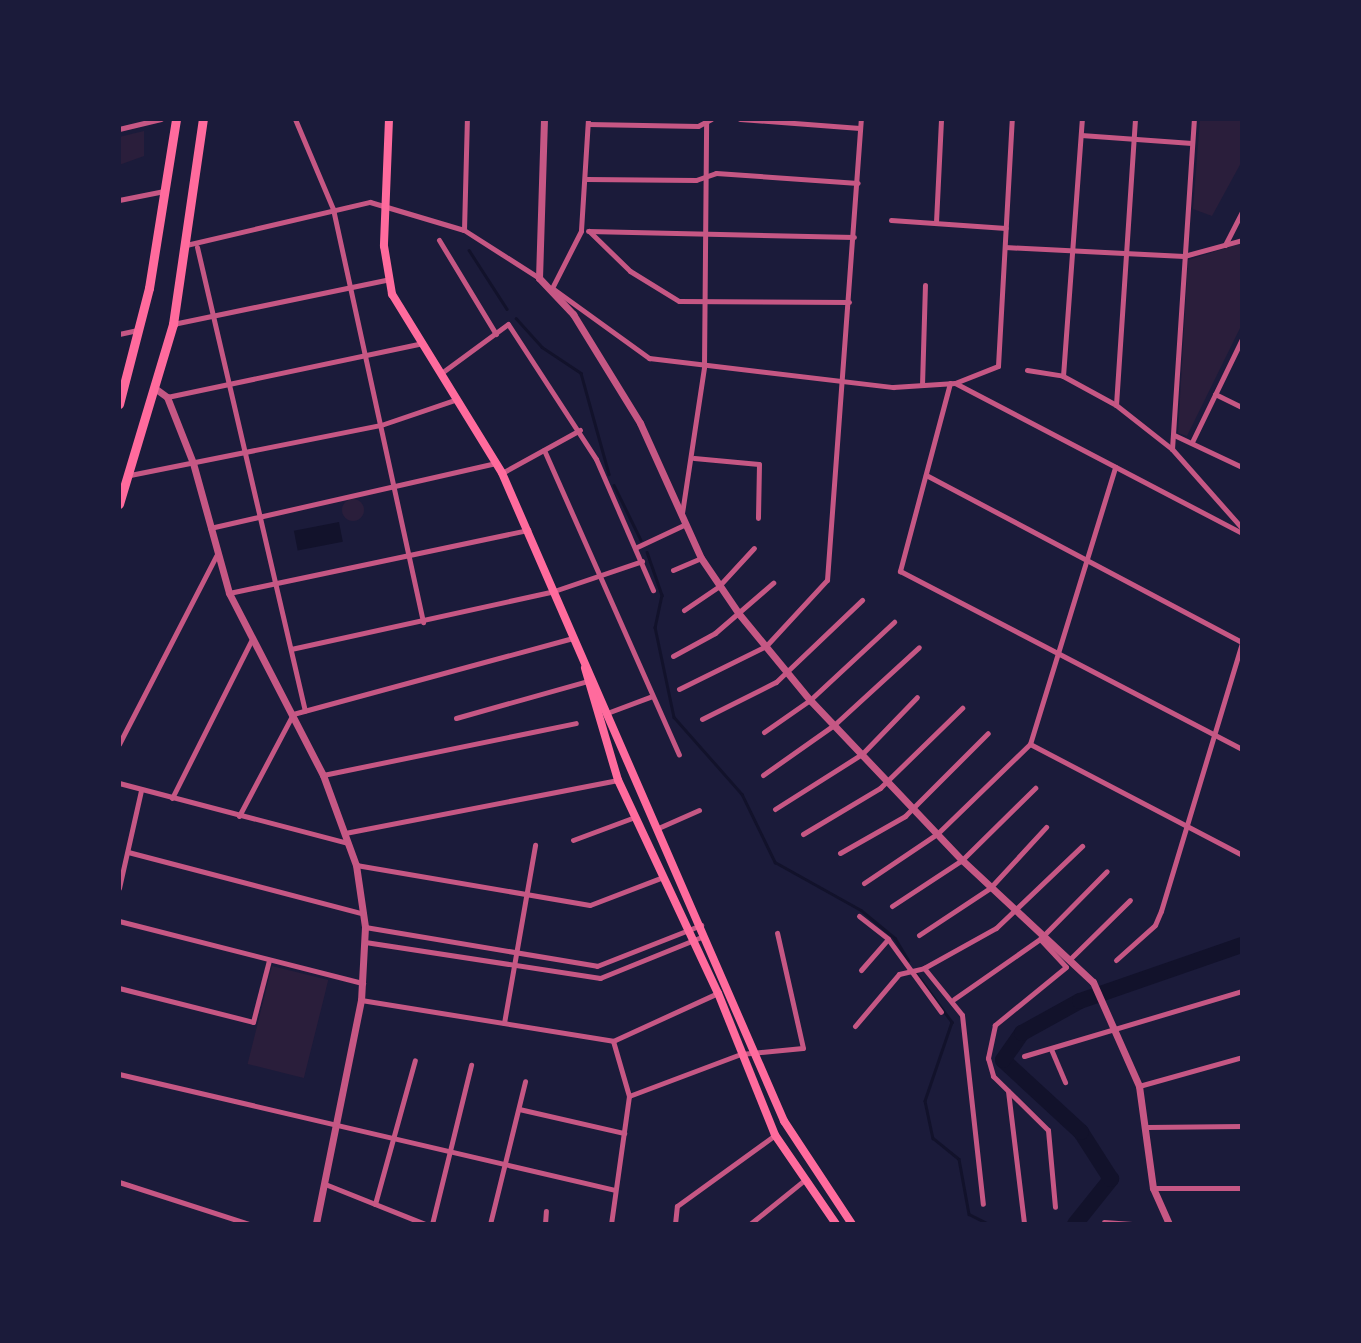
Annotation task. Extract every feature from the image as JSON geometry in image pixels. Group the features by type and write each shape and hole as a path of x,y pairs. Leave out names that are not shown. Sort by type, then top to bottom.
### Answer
{"main road":[{"path":"119,404 138,330 176,119"},
{"path":"119,504 156,389 173,324 203,119"},
{"path":"389,119 384,204 386,280 419,344 502,473 585,668 594,679 656,829 706,935 806,1163 850,1223"},
{"path":"585,668 584,682 618,780 718,993 775,1135 802,1182 836,1224"}],"street":[{"path":"119,129 161,119"},
{"path":"295,119 333,209 423,622"},
{"path":"464,230 467,119"},
{"path":"539,278 544,119"},
{"path":"740,119 860,128"},
{"path":"679,689 766,646 818,591 830,568 845,384 861,119"},
{"path":"936,222 941,119"},
{"path":"186,245 197,247 333,209 384,204 464,230 539,278 632,350 704,367 845,384 953,383 998,366 1012,119"},
{"path":"1063,376 1082,119"},
{"path":"1116,405 1135,119"},
{"path":"1172,449 1194,119"},
{"path":"552,288 581,231 587,179 588,122 707,120 704,367 694,458 682,513"},
{"path":"1081,135 1192,142"},
{"path":"587,179 705,177 858,183"},
{"path":"119,200 165,191"},
{"path":"1226,245 1242,212"},
{"path":"891,220 1006,228"},
{"path":"581,231 704,231 854,237"},
{"path":"589,231 655,289 679,301 703,298 849,302"},
{"path":"439,240 496,334"},
{"path":"1005,247 1184,256 1242,240"},
{"path":"197,247 218,316 230,382 304,711"},
{"path":"173,324 386,280"},
{"path":"922,385 925,285"},
{"path":"552,288 640,423 701,558 718,587 810,700 914,806 962,860 1041,937 1066,967 989,1036 993,1076 1048,1130 1055,1206"},
{"path":"439,375 508,324 580,430 637,547 653,590"},
{"path":"119,334 138,330"},
{"path":"1192,442 1242,340"},
{"path":"167,397 419,344"},
{"path":"1027,370 1063,376 1116,405 1172,449 1242,530"},
{"path":"953,383 1242,530"},
{"path":"953,383 900,571 1242,749"},
{"path":"156,389 167,397 192,463 216,556 229,593 251,641 293,714 323,775 356,865 365,927 363,983 340,1128 316,1224"},
{"path":"1215,394 1242,407"},
{"path":"130,475 381,425 455,400"},
{"path":"502,473 580,430"},
{"path":"1174,435 1242,467"},
{"path":"544,450 600,575 650,697 660,704 678,754"},
{"path":"694,458 759,464 758,518"},
{"path":"210,528 394,489 495,463"},
{"path":"864,883 937,834 1030,744 1115,467"},
{"path":"926,475 1242,643 1188,826 1155,925 1116,960"},
{"path":"637,547 686,524"},
{"path":"229,593 528,530"},
{"path":"684,610 718,587 754,548"},
{"path":"119,744 216,556"},
{"path":"673,570 701,558"},
{"path":"291,649 554,591 642,561"},
{"path":"673,656 739,614 773,583"},
{"path":"702,719 788,673 862,600"},
{"path":"764,732 810,700 894,621"},
{"path":"239,816 293,714 572,638"},
{"path":"172,798 251,641"},
{"path":"762,775 834,725 919,647"},
{"path":"456,718 594,679"},
{"path":"607,713 650,697"},
{"path":"775,808 862,754 917,697"},
{"path":"803,834 888,780 962,708"},
{"path":"323,775 576,723"},
{"path":"840,853 914,806 988,733"},
{"path":"1030,744 1242,855"},
{"path":"345,834 618,780"},
{"path":"119,783 348,843"},
{"path":"892,906 962,860 1035,788"},
{"path":"119,888 141,790"},
{"path":"656,829 699,810"},
{"path":"573,841 635,817"},
{"path":"919,935 990,888 1046,827"},
{"path":"504,1023 514,952 535,845"},
{"path":"855,1026 909,969 924,968 1016,912 1082,846"},
{"path":"128,852 364,914"},
{"path":"356,865 524,897 590,905 663,877"},
{"path":"954,999 1041,937 1107,871"},
{"path":"1069,959 1130,900"},
{"path":"859,916 888,939 941,1012"},
{"path":"119,921 363,983"},
{"path":"365,927 597,966 701,925"},
{"path":"629,1096 741,1054 798,1050 806,1044 777,933"},
{"path":"365,942 512,967 600,978 706,935"},
{"path":"1041,937 1093,982 1116,1029 1139,1086 1147,1126 1153,1188 1168,1224 1157,1224"},
{"path":"861,970 888,939"},
{"path":"119,988 253,1023 269,960"},
{"path":"924,968 954,999 962,1015 983,1204"},
{"path":"1024,1056 1242,991"},
{"path":"361,1000 613,1041 718,993"},
{"path":"611,1224 629,1096 613,1041"},
{"path":"1051,1049 1065,1082"},
{"path":"1139,1086 1242,1057"},
{"path":"375,1204 415,1060"},
{"path":"432,1224 471,1065"},
{"path":"119,1073 340,1128 615,1190"},
{"path":"491,1224 525,1081"},
{"path":"1008,1091 1024,1224"},
{"path":"519,1109 624,1133"},
{"path":"1147,1126 1242,1126"},
{"path":"674,1224 677,1206 775,1135"},
{"path":"119,1182 249,1224"},
{"path":"750,1224 802,1182"},
{"path":"325,1184 425,1224"},
{"path":"1153,1188 1242,1188"},
{"path":"545,1224 546,1211"},
{"path":"1104,1222 1132,1224"}],"shaded area":[{"path":"1200,119 1242,119 1242,161 1212,216 1193,209"},
{"path":"144,131 144,156 119,165 119,137"},
{"path":"1242,243 1242,324 1187,436 1178,433 1188,260"},
{"path":"353,499 361,502 364,510 361,518 353,521 345,518 342,510 345,502"},
{"path":"339,522 343,542 298,550 294,531"},
{"path":"272,966 328,980 304,1078 248,1064"}],"waterway":[{"path":"469,250 507,309"},
{"path":"516,318 542,347 581,373 609,474"},
{"path":"614,485 641,540"},
{"path":"647,552 662,595 655,627 674,717 742,794 775,862 861,910 895,938 908,960"},
{"path":"1075,1224 1111,1179 1081,1132 1003,1060 1022,1033 1080,1001 1242,945"},
{"path":"916,973 952,1022 925,1101 933,1138 959,1159 969,1214 989,1224"}]}
